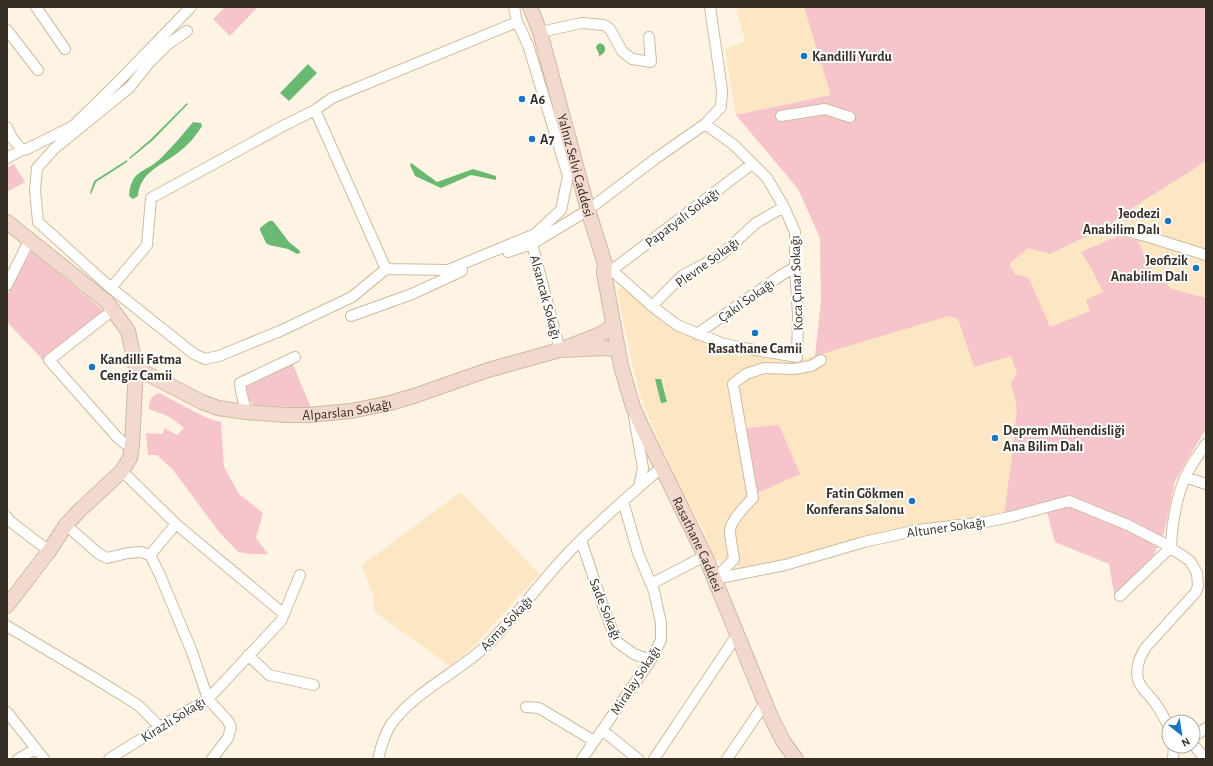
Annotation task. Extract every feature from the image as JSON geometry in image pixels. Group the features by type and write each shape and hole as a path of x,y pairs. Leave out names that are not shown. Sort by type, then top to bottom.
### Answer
{"street":[{"path":"36,7 65,49"},
{"path":"7,158 73,126 191,7"},
{"path":"187,31 168,44 149,63 130,87 55,148 37,168 35,190 38,222 111,288 194,354 205,359 218,356 280,331 352,297 386,269 448,270 536,234 561,210 568,176 528,45 517,22 514,7"},
{"name":"Yalnız Selvi Caddesi","path":"530,7 540,32 588,210 608,267 604,273 614,325"},
{"path":"351,316 412,294 480,262 532,244 588,210 655,159 706,124 721,107 722,90 710,7"},
{"path":"111,288 147,245 151,198 315,110 332,98 517,22"},
{"path":"540,32 582,23 604,25 610,29 622,51 632,59 651,62 649,37"},
{"path":"7,30 38,70"},
{"path":"781,116 825,109 850,117"},
{"path":"315,110 386,269"},
{"name":"Koca Çınar Sokağı","path":"697,334 721,343 797,357 798,315 795,267 795,232 784,207 767,178 734,145 706,124"},
{"path":"7,127 12,138 22,150"},
{"name":"Papatyalı Sokağı","path":"608,267 752,164"},
{"name":"Plevne Sokağı","path":"652,306 682,276 721,255 756,223 784,207"},
{"path":"7,222 107,302 128,331 136,368 130,458 122,471 66,525 49,551 7,606"},
{"path":"1114,228 1149,237 1206,255"},
{"path":"7,285 30,240"},
{"name":"Alsancak Sokağı","path":"532,244 560,350"},
{"path":"608,267 652,306 677,324 697,334"},
{"name":"Çakıl Sokağı","path":"697,334 795,267"},
{"path":"113,310 49,360 111,432 120,440 132,445"},
{"name":"Alparslan Sokağı","path":"136,368 211,406 226,410 286,415 335,413 361,409 414,396 488,370 560,350 601,334 614,325"},
{"name":"Rasathane Caddesi","path":"614,325 621,366 633,407 705,556 765,703 783,741 796,759"},
{"name":"Alparslan Sokağı","path":"560,350 605,348 618,349"},
{"path":"246,412 240,383 295,357"},
{"path":"715,580 734,559 730,529 734,520 745,505 753,498 733,384 746,374 764,368 794,369 811,366 821,360"},
{"path":"633,407 643,468 639,487"},
{"path":"1120,596 1171,547 1171,534 1177,502 1185,477 1206,444"},
{"name":"Asma Sokağı","path":"378,759 385,736 392,723 398,716 417,698 459,668 491,641 581,540 662,467"},
{"path":"122,471 176,524 284,614"},
{"path":"1185,477 1206,484"},
{"name":"Miralay Sokağı","path":"582,759 651,660 662,640 661,623 654,591 638,553 623,501"},
{"name":"Altuner Sokağı","path":"715,580 785,565 864,542 918,530 986,522 1069,501 1128,525 1171,547 1190,561 1197,573 1198,586 1193,597 1169,621 1142,653 1138,665 1140,685 1155,702 1162,714"},
{"path":"7,517 11,522 49,551"},
{"path":"150,555 176,524"},
{"path":"66,525 99,554 108,558 128,553 141,552 150,555 160,575 192,652 208,699 231,726 228,738 212,759"},
{"name":"Sade Sokağı","path":"581,540 603,606 617,642 634,654 651,660"},
{"path":"651,584 705,556"},
{"name":"Kirazlı Sokağı","path":"109,759 208,699 281,620 300,576"},
{"path":"7,626 138,705 160,727"},
{"path":"654,759 737,635"},
{"path":"248,655 269,675 314,685"},
{"path":"727,759 765,703"},
{"path":"526,707 539,708 594,741"},
{"path":"7,712 44,759"},
{"path":"602,730 638,759"},
{"path":"18,759 36,748"}],"shaded area":[{"path":"225,7 258,7 230,36 213,19"},
{"path":"736,7 1206,7 1206,428 1175,481 1164,533 1064,495 1004,515 885,533 767,564 738,569 737,560 715,561 704,531 682,491 643,405 632,363 617,291 629,283 652,305 727,349 801,359 815,356 821,301 820,238 798,189 736,115 725,49 745,41"},
{"path":"804,7 1206,7 1206,160 1107,226 1050,254 1028,248 1009,264 1015,274 1029,278 1050,327 1090,311 1086,300 1103,292 1081,252 1118,236 1138,241 1151,270 1172,289 1206,298 1206,428 1175,481 1164,533 1149,565 1115,600 1109,564 1055,542 1045,504 1004,515 1017,408 1011,383 1017,373 1011,356 974,367 958,319 949,316 815,356 821,301 820,238 798,189 736,115 831,95"},
{"path":"600,43 604,45 605,50 599,57 596,48"},
{"path":"308,64 317,73 289,101 280,93"},
{"path":"187,103 188,104 153,140 130,159 129,158 151,139"},
{"path":"193,122 201,123 202,126 192,140 179,152 153,170 143,180 138,196 133,199 129,196 130,187 136,176 162,157"},
{"path":"127,160 127,162 96,182 91,194 90,193 94,181"},
{"path":"411,163 437,182 473,169 496,176 496,180 471,175 441,188 415,176 410,165"},
{"path":"14,164 25,182 7,192 7,168"},
{"path":"269,221 273,221 289,242 300,251 300,253 297,254 288,249 266,243 260,228"},
{"path":"31,251 104,311 43,360 7,322 7,295"},
{"path":"292,362 311,408 254,405 247,398 245,386 248,382"},
{"path":"655,379 661,379 667,402 661,403"},
{"path":"159,393 207,418 221,422 224,467 239,494 263,513 256,538 268,554 238,552 219,532 173,470 157,455 148,455 146,433 163,434 164,428 177,435 184,428 170,417 149,409 151,399"},
{"path":"779,425 800,474 755,494 747,428"},
{"path":"461,492 539,574 474,646 450,666 375,612 372,593 362,565"}],"place":[{"name":"Kandilli Yurdu","path":"804,56"},
{"name":"A6","path":"522,99"},
{"name":"A7","path":"532,139"},
{"name":"Jeodezi Anabilim Dalı","path":"1168,221"},
{"name":"Jeofizik Anabilim Dalı","path":"1196,268"},
{"name":"Rasathane Camii","path":"755,333"},
{"name":"Kandilli Fatma Cengiz Camii","path":"92,367"},
{"name":"Deprem Mühendisliği Ana Bilim Dalı","path":"995,438"},
{"name":"Fatin Gökmen Konferans Salonu","path":"912,501"}]}
